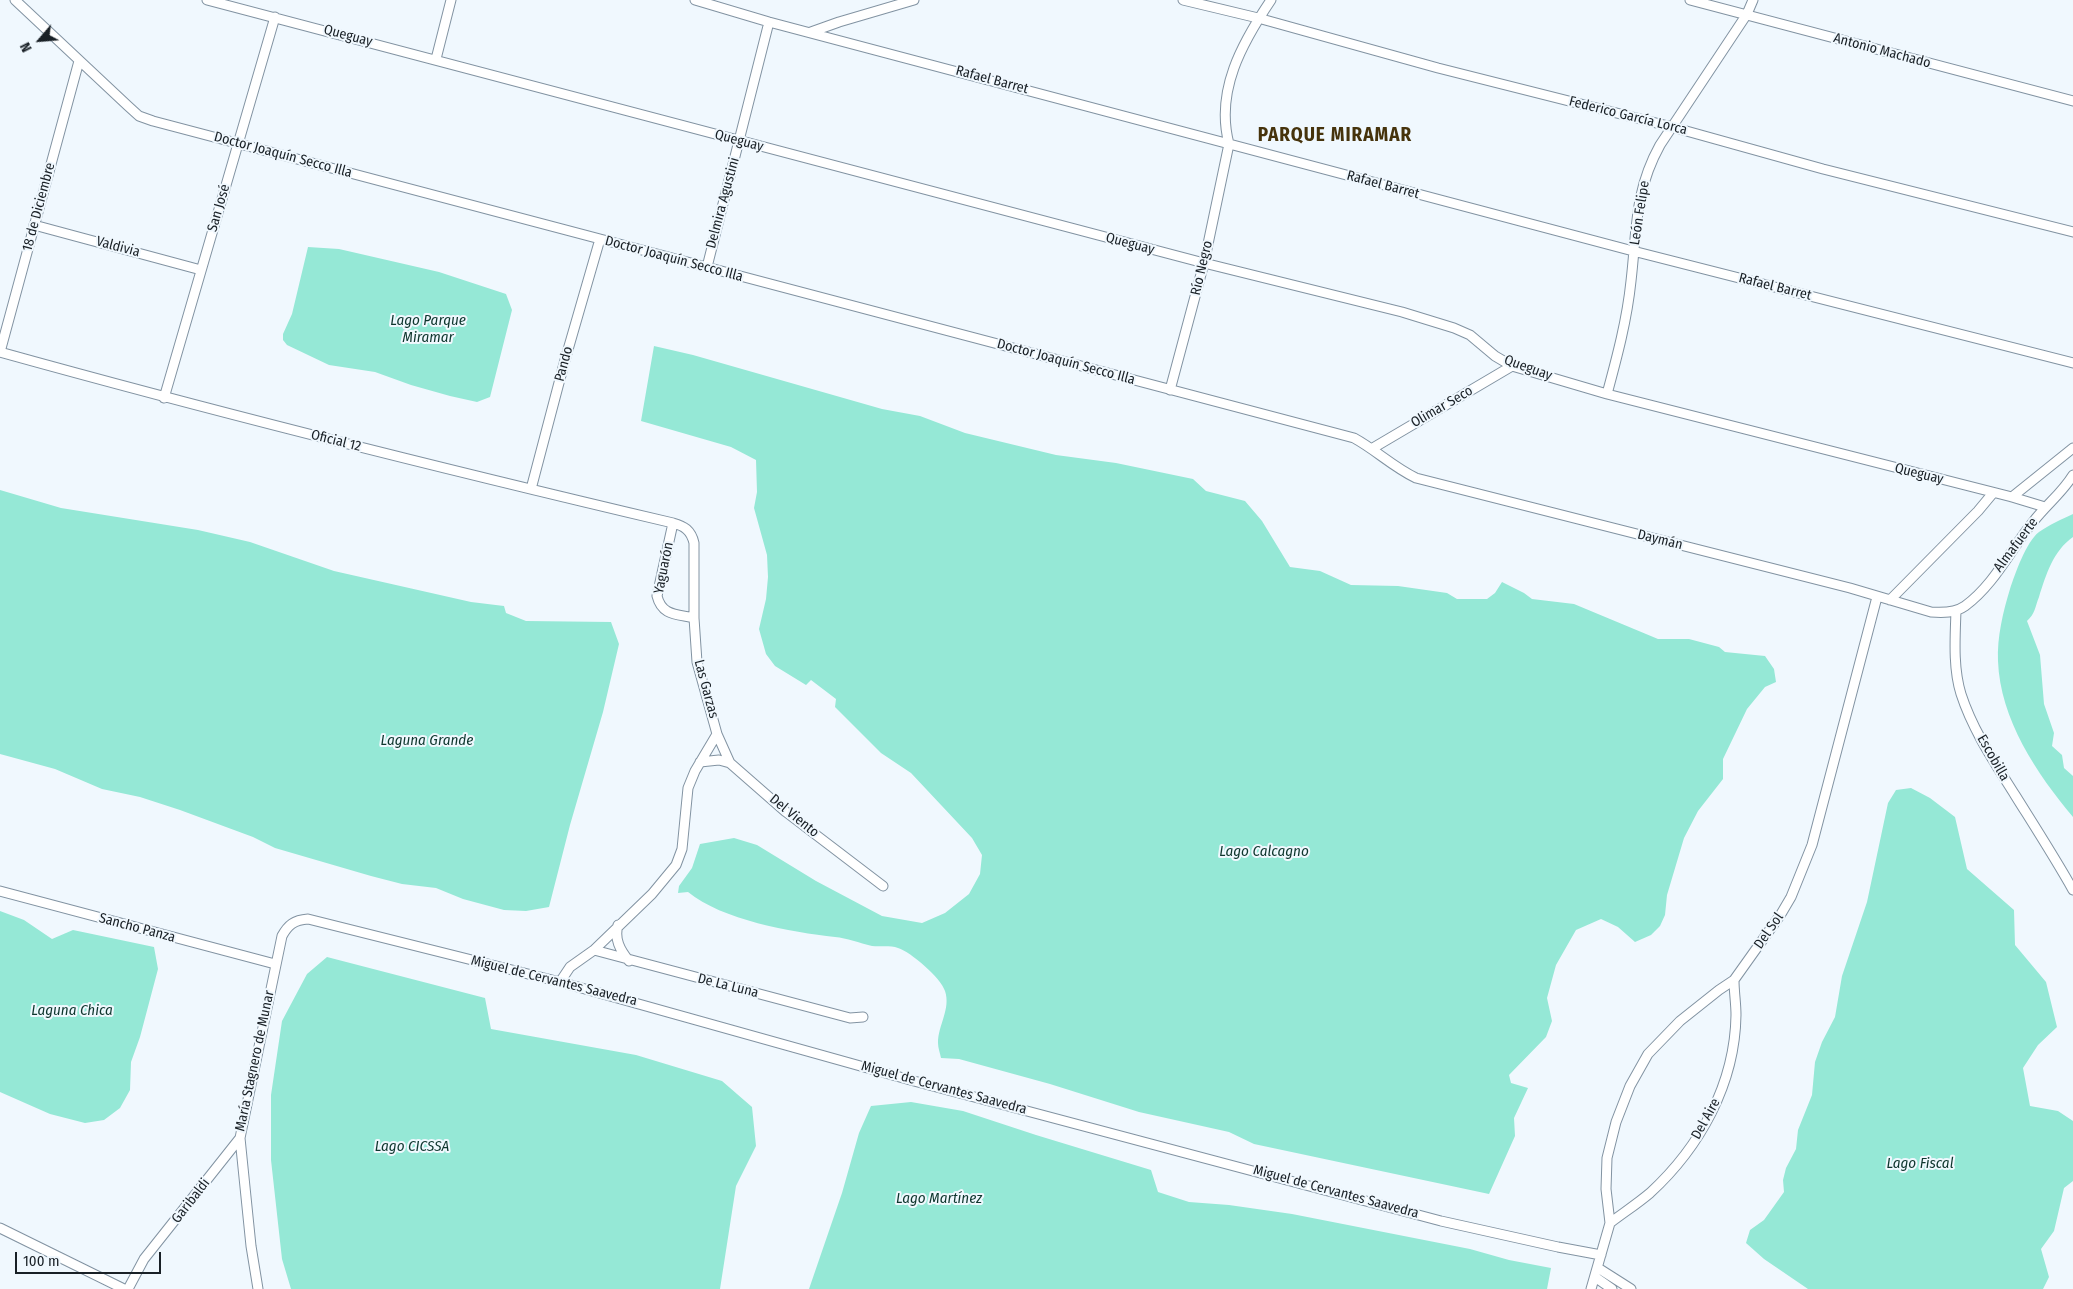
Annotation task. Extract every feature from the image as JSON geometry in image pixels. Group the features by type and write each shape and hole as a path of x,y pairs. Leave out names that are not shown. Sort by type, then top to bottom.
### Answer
{"street":[{"name":"Doctor Joaquín Secco Illa","path":"15,0 78,61 139,116 238,144 1354,438 1372,448"},
{"name":"Queguay","path":"207,0 1204,263 1402,312 1454,328 1470,335 1495,356 1512,366 1607,394 2012,497 2045,508"},
{"path":"436,59 451,0"},
{"name":"Rafael Barret","path":"695,0 769,22 1633,251 2073,364"},
{"path":"811,32 914,0"},
{"name":"Federico García Lorca","path":"1183,0 1258,18 1438,68 2073,232"},
{"name":"Río Negro","path":"1170,390 1204,263 1228,144 1225,113 1229,82 1237,58 1258,18 1271,0"},
{"name":"Antonio Machado","path":"1690,0 2073,101"},
{"name":"León Felipe","path":"1607,394 1628,305 1637,211 1643,183 1650,163 1747,14 1753,0"},
{"name":"San José","path":"164,398 275,17"},
{"name":"Delmira Agustini","path":"707,268 769,22"},
{"path":"837,39 835,26 839,22"},
{"name":"18 de Diciembre","path":"0,352 78,61"},
{"name":"Valdivia","path":"34,225 201,270"},
{"name":"Pando","path":"531,489 565,360 600,239"},
{"name":"Oficial 12","path":"0,352 164,398 673,523"},
{"name":"Olimar Seco","path":"1372,448 1512,366"},
{"name":"Daymán","path":"1372,448 1400,470 1416,478 1932,612 1956,611"},
{"path":"2012,497 2073,448"},
{"name":"Almafuerte","path":"1956,611 1977,595 2045,508 2059,496 2073,475"},
{"path":"1890,600 1978,511 1993,493"},
{"name":"Las Garzas","path":"560,982 570,967 594,950 652,894 676,865 682,850 688,788 700,762 717,734 716,724 702,685 697,662 692,536 683,526 673,523"},
{"name":"Yaguarón","path":"673,523 657,596 659,606 666,612 694,618"},
{"name":"Del Sol","path":"1610,1223 1606,1190 1607,1158 1616,1122 1630,1086 1648,1054 1673,1028 1734,980 1781,914 1799,881 1806,863 1878,597"},
{"name":"Escobilla","path":"1956,611 1956,670 1961,694 1980,737 1996,765 2073,890"},
{"path":"717,734 730,763"},
{"path":"700,762 719,760 730,763"},
{"name":"Del Viento","path":"730,763 786,812 883,886"},
{"name":"Sancho Panza","path":"0,891 275,964"},
{"name":"Miguel de Cervantes Saavedra","path":"289,925 308,919 560,982 914,1081 1441,1221 1558,1247 1602,1254"},
{"name":"María Stagnero de Munar","path":"258,1289 252,1255 240,1138 275,964 282,936 289,925"},
{"path":"618,925 616,932 618,941 622,951 629,960"},
{"name":"De La Luna","path":"594,950 850,1018 863,1017"},
{"name":"Del Aire","path":"1610,1223 1649,1193 1669,1173 1701,1131 1715,1106 1728,1074 1733,1045 1736,1015 1734,980"},
{"name":"Garibaldi","path":"128,1289 144,1260 240,1138"},
{"path":"1592,1289 1610,1223"},
{"path":"0,1228 124,1289"},
{"path":"1596,1273 1612,1289"},
{"path":"1596,1273 1631,1289"}],"water":[{"name":"Lago Parque Miramar","path":"308,247 339,249 439,272 506,294 512,310 490,397 477,402 450,396 375,372 329,365 287,345 283,340 283,334 292,314"},
{"name":"Lago Calcagno","path":"654,346 693,355 882,409 920,416 965,433 1056,455 1116,463 1193,479 1206,491 1245,501 1262,521 1290,567 1320,571 1351,585 1398,586 1447,593 1457,599 1487,599 1495,593 1502,582 1532,599 1574,604 1658,639 1689,639 1719,647 1725,652 1765,656 1774,669 1776,682 1765,687 1747,709 1723,759 1723,779 1698,811 1684,838 1667,895 1665,915 1660,926 1651,935 1635,942 1618,927 1601,919 1576,930 1556,965 1547,998 1552,1021 1546,1037 1509,1075 1511,1083 1528,1088 1514,1118 1515,1136 1489,1194 1254,1144 1229,1132 1139,1112 1050,1084 959,1059 941,1058 938,1043 946,1004 945,991 938,979 925,966 904,950 888,946 872,946 844,938 798,932 758,923 719,910 702,902 688,892 678,893 679,886 692,868 700,844 734,838 757,845 816,881 882,916 922,923 945,913 969,894 980,874 982,855 972,838 911,773 881,753 835,707 836,699 811,680 806,685 775,666 766,654 759,629 766,599 767,555 754,508 757,492 756,460 731,447 641,421"},
{"name":"Laguna Grande","path":"0,490 61,508 198,530 250,542 334,571 471,602 504,606 506,613 526,621 611,622 619,644 603,712 570,825 549,907 526,911 504,910 463,899 436,888 402,884 371,876 275,848 253,837 180,810 140,797 102,789 55,769 0,754"},
{"path":"2073,514 2073,537 2055,556 2033,613 2027,621 2040,655 2044,704 2054,733 2052,746 2062,755 2064,768 2073,776 2073,817 2046,783 2013,725 2000,683 1998,652 2005,607 2025,550 2039,532"},
{"name":"Lago Fiscal","path":"1911,788 1930,798 1955,817 1967,869 2014,910 2015,945 2046,982 2057,1027 2038,1045 2023,1068 2030,1106 2058,1111 2073,1121 2073,1181 2064,1188 2054,1231 2041,1249 2049,1277 2043,1289 1808,1289 1764,1259 1746,1243 1750,1230 1764,1220 1784,1192 1783,1180 1786,1168 1796,1149 1798,1130 1812,1095 1815,1062 1822,1042 1835,1017 1842,976 1867,902 1888,803 1896,790"},
{"name":"Laguna Chica","path":"0,911 24,920 52,939 73,930 154,947 158,969 140,1037 131,1062 130,1090 120,1108 104,1120 85,1123 50,1114 0,1092"},
{"name":"Lago CICSSA","path":"327,957 485,998 491,1029 636,1055 722,1081 752,1107 756,1146 736,1186 720,1289 291,1289 282,1259 271,1160 271,1095 282,1021 307,974"},
{"name":"Lago Martínez","path":"911,1102 963,1111 1151,1170 1158,1192 1189,1202 1229,1205 1292,1214 1470,1249 1509,1260 1551,1268 1547,1289 809,1289 842,1193 859,1133 871,1106"}],"district":[{"name":"PARQUE MIRAMAR","path":"1335,136"}]}
